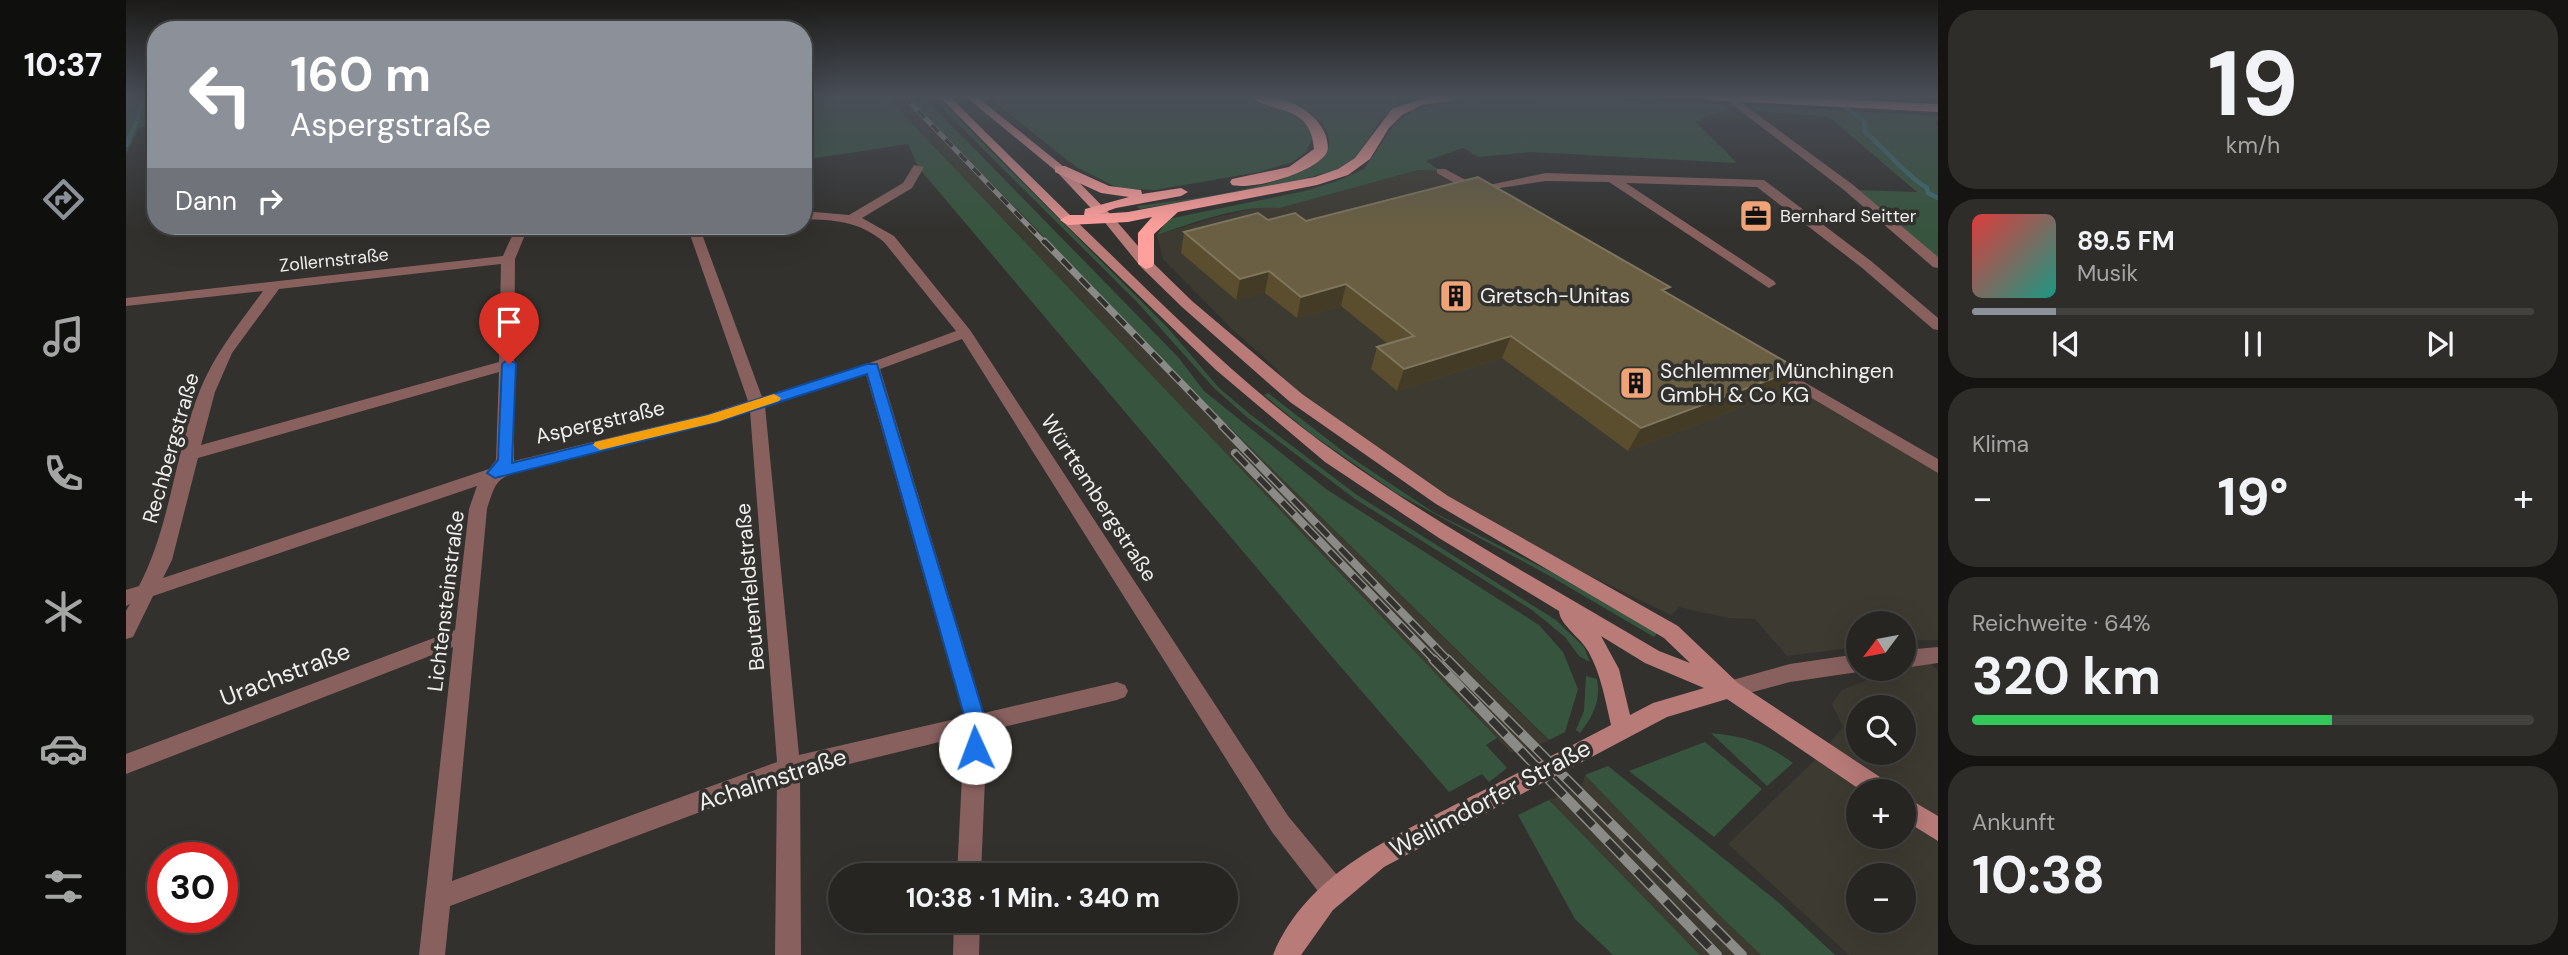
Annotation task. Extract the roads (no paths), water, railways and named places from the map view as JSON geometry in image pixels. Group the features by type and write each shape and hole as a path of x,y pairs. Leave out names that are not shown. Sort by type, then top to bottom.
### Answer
{"highway":[{"path":"1060,169 1106,190 1183,199 1294,170 1315,159 1321,150 1321,141"},
{"path":"1068,220 1183,199 1293,188 1334,176 1359,162 1374,141"},
{"path":"1146,264 1146,233 1149,227 1183,199"}],"main road":[{"path":"989,141 1251,394 1331,458 1387,496 1652,657 1730,689"},
{"path":"1025,141 1060,169 1104,213 1146,264 1196,313 1296,398 1442,500 1671,632 1730,689 1863,779"},
{"path":"1251,394 1259,389 1296,398"},
{"path":"1554,597 1593,641 1608,669 1623,729"},
{"name":"Weilimdorfer Straße","path":"1286,955 1306,920 1333,890 1375,859 1670,706 1730,689"},
{"path":"1916,815 1938,830"}],"street":[{"path":"1786,141 1848,187 1938,264"},
{"path":"812,216 854,218 908,184 918,167"},
{"path":"1441,171 1496,202"},
{"path":"1477,192 1498,185 1546,177 1760,183 1866,264 1938,326"},
{"path":"1612,179 1769,284"},
{"name":"Württembergstraße","path":"854,218 876,226 889,239 965,333 1280,824 1333,890"},
{"path":"508,259 515,240 521,235"},
{"name":"Beutenfeldstraße","path":"696,235 757,404 789,768 788,955"},
{"name":"Zollernstraße","path":"126,302 508,259"},
{"name":"Lichtensteinstraße","path":"432,955 478,509 486,485 505,461 509,364 508,259"},
{"name":"Rechbergstraße","path":"126,631 162,560 207,392 225,353 274,286"},
{"name":"Aspergstraße","path":"126,598 495,473 712,418 872,367 965,333"},
{"path":"1762,362 1938,467"},
{"path":"191,454 509,364"},
{"path":"872,367 976,722 970,863"},
{"name":"Urachstraße","path":"126,764 464,636"},
{"path":"1916,658 1938,655"},
{"path":"1730,689 1790,673 1846,665"},
{"name":"Achalmstraße","path":"436,899 789,768 1117,691"},
{"path":"965,955 966,933"}],"waterway":[{"path":"126,145 128,141"},
{"path":"1874,141 1927,188 1928,193 1938,198"}],"railway":[{"path":"947,141 1045,243"},
{"path":"1044,241 1224,427"},
{"path":"1222,426 1449,661"},
{"path":"1235,453 1435,661"},
{"path":"1433,659 1717,955"},
{"path":"1447,659 1742,955"}],"place":[{"name":"Bernhard Seitter","path":"1756,216"},
{"name":"Gretsch-Unitas","path":"1456,296"},
{"name":"Schlemmer Münchingen GmbH & Co KG","path":"1636,383"}]}
